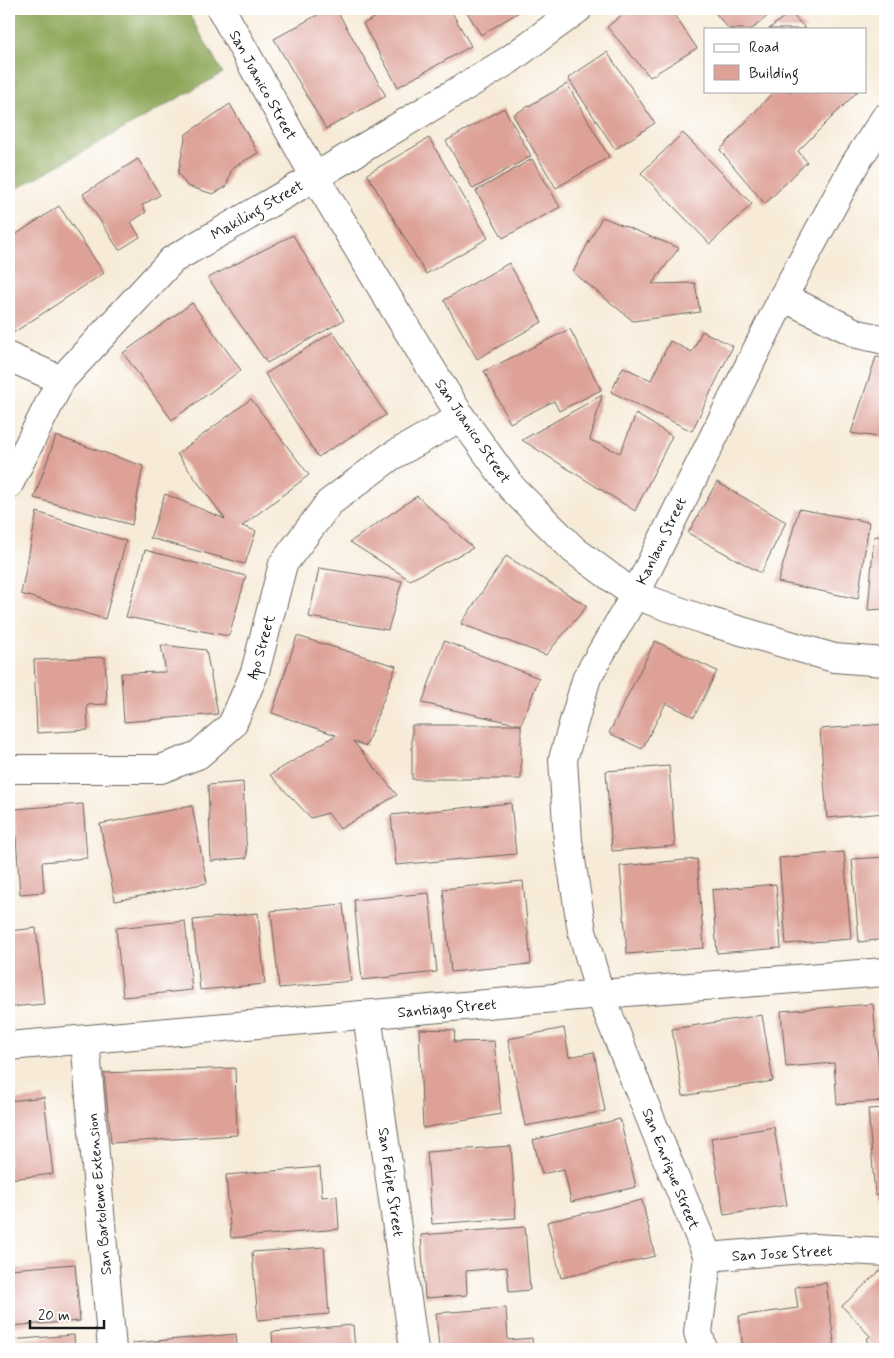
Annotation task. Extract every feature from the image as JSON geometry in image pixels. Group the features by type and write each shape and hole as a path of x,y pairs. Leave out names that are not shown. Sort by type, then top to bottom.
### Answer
{"street":[{"name":"San Juanico Street","path":"220,9 315,177 461,416 512,488 574,550 635,595 704,620 834,658 885,662"},
{"name":"Makiling Street","path":"9,484 61,380 172,260 315,177 509,60 578,9"},
{"name":"Kanlaon Street","path":"600,994 582,931 579,913 568,841 563,759 587,678 635,595 783,297 855,164 885,118"},
{"path":"783,297 858,334 885,340"},
{"path":"9,358 61,380"},
{"name":"Apo Street","path":"9,769 161,769 198,755 232,725 255,672 283,564 329,503 390,457 461,416"},
{"name":"Santiago Street","path":"9,1046 600,994 885,972"},
{"name":"San Enrique Street","path":"600,994 708,1257"},
{"name":"San Felipe Street","path":"367,1015 414,1349"},
{"name":"San Bartoleme Extension","path":"85,1040 112,1349"},
{"name":"San Jose Street","path":"708,1257 815,1248 885,1252"},
{"path":"703,1349 698,1332 708,1257"}],"green space":[{"path":"9,9 186,9 223,73 18,188 9,188"}],"building":[{"path":"328,9 336,9 386,96 326,129 274,39"},
{"path":"390,9 450,9 471,46 398,87 363,24"},
{"path":"465,9 524,9 481,35"},
{"path":"629,9 670,9 697,48 650,77 607,27"},
{"path":"712,9 776,9 753,28 728,28"},
{"path":"790,12 805,28 770,28"},
{"path":"607,52 655,123 615,149 568,78"},
{"path":"567,84 609,157 556,188 513,115"},
{"path":"773,92 857,92 798,151 807,162 765,204 720,150"},
{"path":"230,104 258,153 232,168 226,187 213,194 187,186 178,173 186,134"},
{"path":"504,108 531,156 473,189 446,141"},
{"path":"683,133 752,204 710,244 641,173"},
{"path":"429,138 488,238 426,274 367,174"},
{"path":"138,159 160,195 142,205 146,212 131,222 140,237 119,250 83,194"},
{"path":"532,159 560,207 503,238 476,191"},
{"path":"59,206 104,273 13,333 9,326 9,293 15,289 9,279 9,239"},
{"path":"602,217 679,248 652,284 695,283 700,312 633,321 573,272"},
{"path":"293,235 344,320 267,363 208,278"},
{"path":"509,263 542,322 477,359 444,300"},
{"path":"192,303 241,370 172,420 123,353"},
{"path":"570,329 601,390 559,411 554,401 510,423 484,371"},
{"path":"702,331 733,346 692,431 611,392 623,367 651,380 670,341 692,352"},
{"path":"333,332 386,415 318,457 265,374"},
{"path":"876,357 885,358 885,438 851,433"},
{"path":"602,395 590,440 620,453 636,414 672,436 635,511 522,440"},
{"path":"251,399 309,475 242,526 256,531 245,564 150,538 165,494 225,519 177,454"},
{"path":"56,436 143,466 132,525 34,498"},
{"path":"717,482 786,522 761,573 688,533"},
{"path":"417,496 473,548 410,580 350,542"},
{"path":"799,509 869,522 858,599 778,582"},
{"path":"37,512 126,541 105,619 21,594"},
{"path":"874,536 885,537 885,609 868,610"},
{"path":"145,550 246,576 229,636 126,617"},
{"path":"506,556 587,606 546,655 461,624"},
{"path":"319,568 402,581 388,630 309,617"},
{"path":"297,636 396,666 366,746 353,741 397,795 340,829 328,813 311,818 270,775 336,735 272,713"},
{"path":"444,641 539,678 521,725 422,703"},
{"path":"655,641 717,671 694,717 666,703 642,749 609,733"},
{"path":"161,645 206,650 218,714 124,722 121,673 166,672"},
{"path":"105,657 107,704 87,705 88,730 37,733 34,660"},
{"path":"885,724 885,813 827,818 820,729"},
{"path":"412,725 521,725 521,779 412,779"},
{"path":"669,766 675,846 612,851 606,771"},
{"path":"243,782 247,858 211,861 208,785"},
{"path":"511,803 516,854 396,865 391,815"},
{"path":"83,804 87,858 42,862 44,892 20,894 14,809"},
{"path":"192,806 207,883 115,901 100,824"},
{"path":"844,852 851,939 786,944 779,858"},
{"path":"885,857 885,939 859,942 852,859"},
{"path":"697,859 704,948 627,954 620,866"},
{"path":"523,881 531,964 451,972 443,889"},
{"path":"776,884 781,948 717,953 712,890"},
{"path":"429,893 437,972 362,980 354,900"},
{"path":"343,904 351,981 279,988 271,911"},
{"path":"258,913 265,984 200,990 193,920"},
{"path":"185,921 192,990 123,997 116,928"},
{"path":"36,928 44,1004 9,1007 9,931"},
{"path":"873,1004 882,1101 837,1104 834,1063 786,1067 781,1011"},
{"path":"762,1015 773,1081 683,1096 672,1029"},
{"path":"564,1028 569,1057 594,1052 605,1111 525,1126 508,1039"},
{"path":"419,1029 455,1030 454,1042 494,1041 501,1114 423,1128"},
{"path":"235,1068 237,1135 111,1143 104,1073"},
{"path":"44,1097 53,1174 9,1179 9,1101"},
{"path":"885,1108 885,1194 875,1195 868,1109"},
{"path":"620,1119 636,1187 571,1202 564,1169 542,1174 533,1140"},
{"path":"774,1127 787,1205 724,1215 711,1138"},
{"path":"511,1146 516,1218 432,1224 427,1152"},
{"path":"320,1167 322,1197 337,1196 339,1229 231,1238 226,1175"},
{"path":"642,1200 655,1256 561,1278 547,1222"},
{"path":"525,1227 530,1290 509,1292 507,1267 466,1271 467,1295 425,1298 421,1235"},
{"path":"324,1247 329,1314 258,1320 252,1252"},
{"path":"75,1264 80,1321 9,1326 9,1269"},
{"path":"885,1266 885,1349 875,1349 866,1340 870,1336 842,1306"},
{"path":"826,1283 835,1349 743,1349 739,1316 798,1308 795,1287"},
{"path":"506,1308 508,1340 532,1338 533,1349 439,1349 436,1313"},
{"path":"353,1325 355,1349 273,1349 272,1332"},
{"path":"236,1334 237,1349 133,1349 133,1343"},
{"path":"74,1335 75,1349 9,1349 9,1340"}]}
